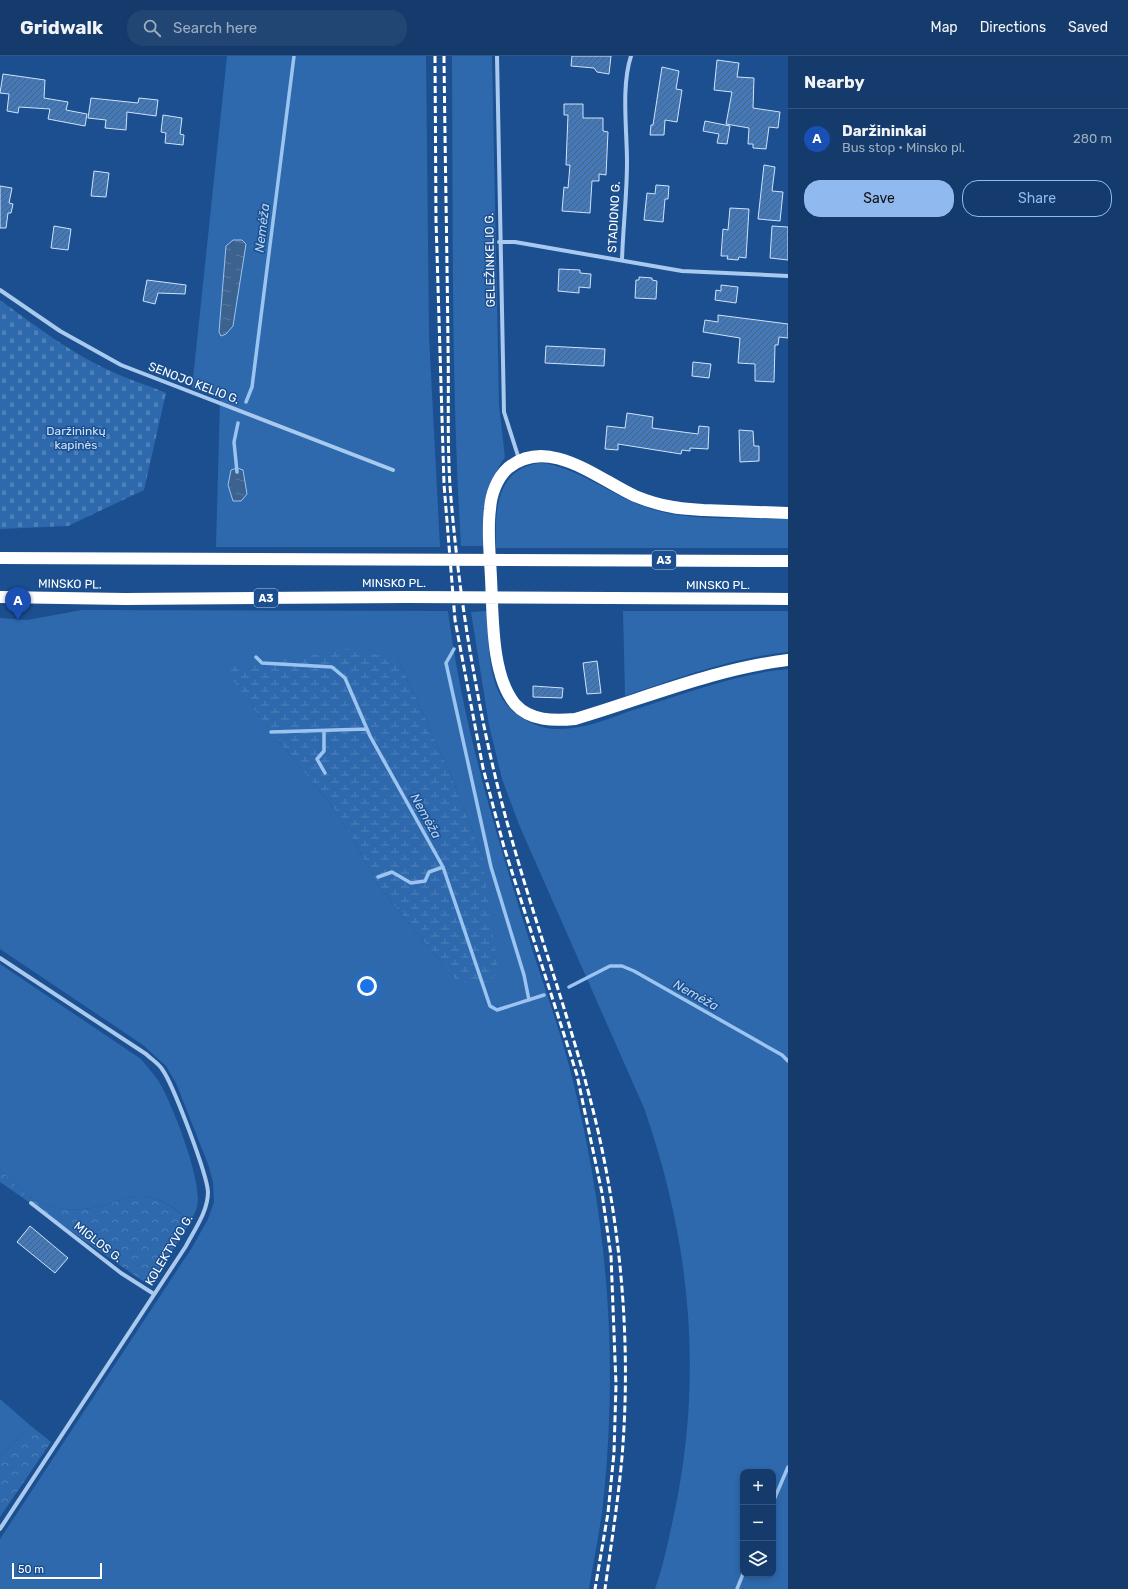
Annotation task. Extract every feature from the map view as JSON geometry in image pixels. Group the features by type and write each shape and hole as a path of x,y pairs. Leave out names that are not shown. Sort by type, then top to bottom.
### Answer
{"highway":[{"path":"788,513 675,508 637,497 558,458 542,455 519,461 507,469 498,481 493,492 490,508 489,535 497,651 500,668 508,694 516,705 527,713 539,718 555,721 575,719 719,672 758,663 788,660"},
{"name":"MINSKO PL.","path":"0,558 788,561"},
{"name":"MINSKO PL.","path":"0,597 125,599 407,597 788,599"}],"street":[{"name":"GELEŽINKELIO G.","path":"497,56 499,242 504,412 519,461"},
{"name":"STADIONO G.","path":"631,56 628,65 627,164 622,260 682,271 788,276"},
{"path":"499,242 515,242 622,260"},
{"name":"SENOJO KELIO G.","path":"0,290 60,331 121,365 393,470"},
{"name":"KOLEKTYVO G.","path":"0,958 146,1054 162,1069 171,1088 205,1176 208,1192 206,1207 199,1222 154,1294 0,1529"},
{"name":"MIGLOS G.","path":"31,1203 121,1273 154,1294"}],"green space":[{"path":"227,56 426,56 429,335 440,547 216,547 220,399 192,388","holes":["226,246 221,336 219,332"]},
{"path":"452,56 492,56 499,405 505,457 493,479 486,499 483,546 461,546 454,362"},
{"name":"Daržininkų kapinės","path":"0,300 86,359 117,374 166,393 144,490 68,526 0,529"},
{"path":"541,463 554,465 567,470 624,498 651,509 667,513 684,516 719,518 788,519 788,548 496,548 496,520 498,507 501,494 506,483 514,473 526,467"},
{"path":"82,610 448,611 462,693 480,774 515,893 568,1062 585,1133 594,1185 606,1287 610,1390 604,1495 589,1589 0,1589 0,1539 193,1246 208,1219 214,1202 213,1182 208,1164 176,1083 166,1066 143,1045 0,949 0,618 27,620","holes":["398,659 450,773 482,855 454,978 381,889 337,812 271,732 225,668"]},
{"path":"487,611 491,668 503,700 521,717 536,725 552,729 569,729 587,725 728,680 748,675 788,669 788,1589 655,1589 663,1563 683,1467 688,1415 690,1363 688,1311 682,1260 673,1209 660,1158 644,1108 520,827 502,779 489,725 471,612"},
{"path":"623,611 788,611 788,652 725,664 625,696"},
{"path":"349,649 398,659 450,773 482,855 498,971 491,980 475,986 454,978 381,889 337,812 271,732 224,668"},
{"path":"0,964 141,1059 156,1077 163,1089 181,1130 192,1165 198,1196 197,1207 191,1221 166,1203 145,1196 122,1199 103,1206 82,1209 68,1209 43,1204 21,1190 0,1168"},
{"path":"0,1168 21,1190 43,1204 68,1209 82,1209 103,1206 122,1199 145,1196 166,1203 191,1221 150,1286 0,1182"},
{"path":"0,1399 31,1426 0,1457"},
{"path":"31,1426 51,1442 0,1517 0,1457"}],"water":[{"path":"233,240 242,240 246,244 233,326 226,334 221,336 219,332 226,246"},
{"path":"237,468 243,470 247,494 241,501 233,501 228,485 231,470"}],"building":[{"path":"572,56 611,56 609,74 597,72 594,68 571,66"},
{"path":"717,60 739,63 737,77 754,78 753,108 780,112 778,128 769,127 766,149 753,148 753,144 748,144 749,128 726,124 732,92 714,90"},
{"path":"662,67 679,71 676,89 682,90 677,122 665,120 664,135 650,135 651,125 653,125"},
{"path":"3,74 45,80 44,98 68,102 66,110 87,114 85,126 48,119 50,109 19,107 18,113 7,111 9,94 0,93"},
{"path":"91,98 138,103 139,98 158,100 156,116 127,112 126,130 105,128 106,120 88,118"},
{"path":"564,104 583,104 583,118 603,118 603,131 608,132 606,175 599,174 599,181 592,181 590,213 562,211 564,187 568,188 570,165 566,165 568,115 564,115"},
{"path":"163,115 182,118 180,134 184,135 183,145 165,143 166,133 161,132"},
{"path":"705,121 730,126 727,144 717,143 719,134 703,131"},
{"path":"764,165 775,167 772,191 783,192 780,221 758,219"},
{"path":"94,171 109,173 106,197 91,196"},
{"path":"656,185 669,186 668,199 665,199 663,222 644,220 647,193 655,194"},
{"path":"0,186 12,188 9,203 13,204 11,213 8,213 6,228 0,228"},
{"path":"730,208 749,209 746,258 739,257 738,260 727,259 728,256 721,256 723,229 728,230"},
{"path":"54,226 71,229 68,250 51,248"},
{"path":"772,226 788,227 788,260 770,258"},
{"path":"559,269 580,270 580,273 591,274 590,288 579,287 579,293 558,291"},
{"path":"639,277 652,278 652,280 657,281 656,299 635,298 636,280 639,280"},
{"path":"147,280 186,285 185,294 158,293 155,304 143,301"},
{"path":"721,285 738,287 736,303 715,300 716,290 721,291"},
{"path":"718,315 788,324 788,338 779,337 778,345 775,345 774,382 755,381 755,364 738,363 740,338 703,332 705,320 718,322"},
{"path":"546,346 605,349 604,366 545,363"},
{"path":"693,362 711,364 709,378 692,376"},
{"path":"627,413 653,417 652,428 698,434 699,426 709,427 708,449 690,448 690,451 682,450 681,454 618,444 618,450 605,449 607,426 625,428"},
{"path":"739,430 753,431 754,446 759,446 759,461 740,462"},
{"path":"597,661 601,693 587,694 583,663"},
{"path":"533,686 563,688 562,698 533,697"},
{"path":"30,1226 68,1258 55,1273 17,1242"}],"waterway":[{"name":"Nemėža","path":"246,402 252,387 294,56"},
{"name":"Nemėža","path":"237,472 234,442 238,423"},
{"path":"454,649 446,663 491,867 524,975 529,1000"},
{"name":"Nemėža","path":"256,657 262,663 332,667 345,678 370,736 443,867 490,1006 497,1010 544,995"},
{"path":"271,732 367,729"},
{"path":"324,731 324,751 317,759 325,773"},
{"path":"378,877 392,872 411,883 425,881 429,872 443,867"},
{"name":"Nemėža","path":"569,987 610,966 622,966 634,971 782,1055 788,1061"},
{"name":"Nemėža","path":"776,1495 788,1467"},
{"name":"Nemėža","path":"737,1589 742,1577"}],"railway":[{"path":"435,56 436,220 444,484 455,620 483,768 504,847 577,1075 602,1193 611,1256 616,1384 614,1453 608,1513 595,1589"},
{"path":"444,56 449,468 454,534 463,607 479,700 497,785 524,883 569,1024 589,1095 606,1171 619,1252 625,1334 625,1416 622,1457 605,1589"}],"place":[{"name":"Daržininkai","path":"18,620"}]}
